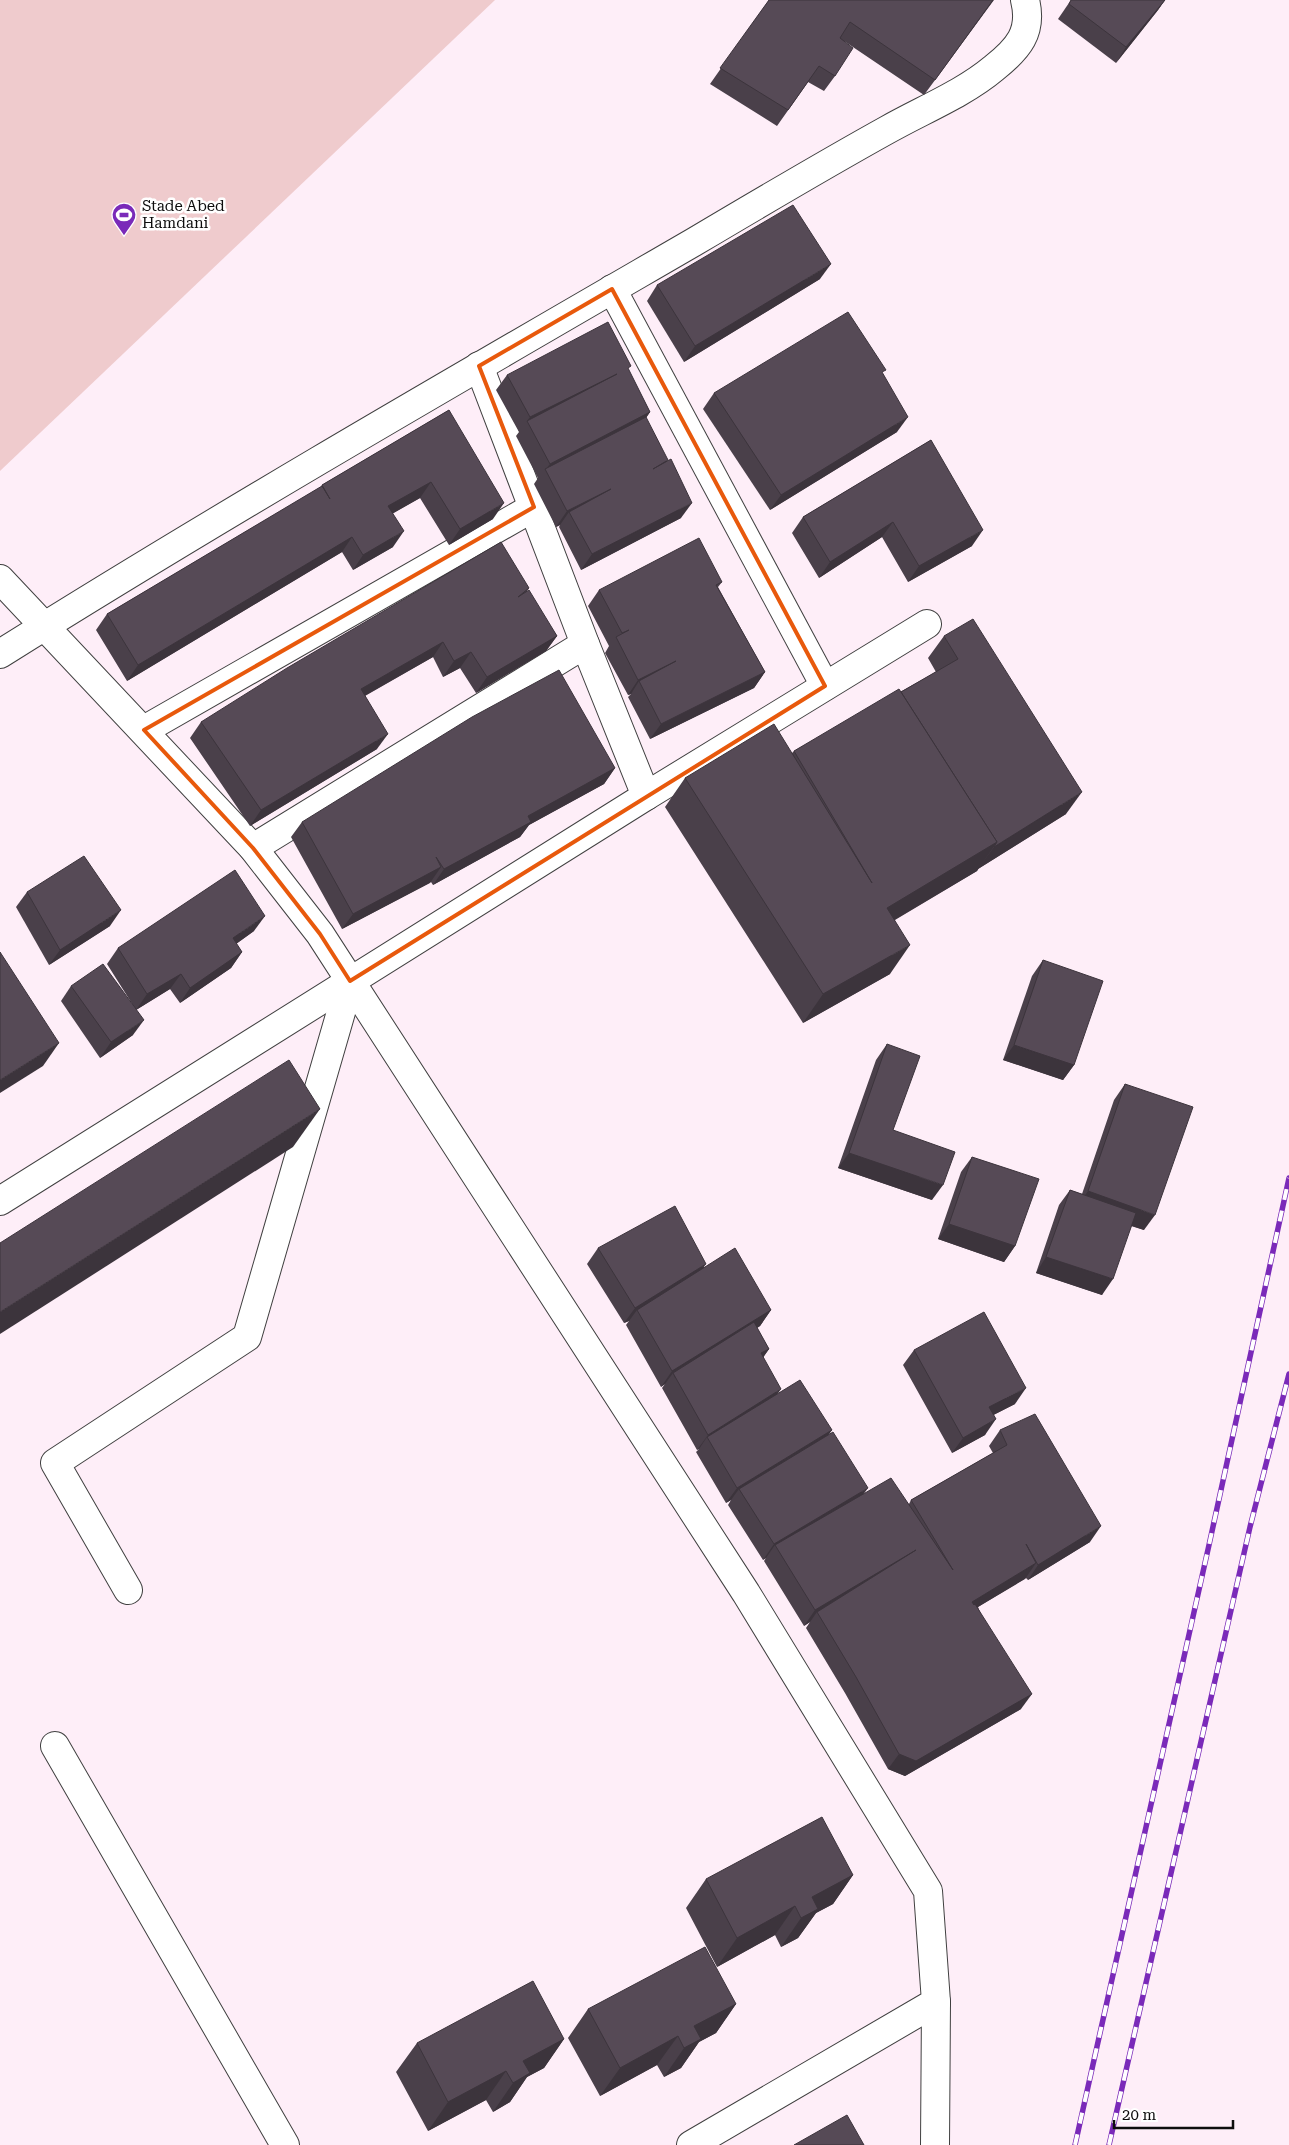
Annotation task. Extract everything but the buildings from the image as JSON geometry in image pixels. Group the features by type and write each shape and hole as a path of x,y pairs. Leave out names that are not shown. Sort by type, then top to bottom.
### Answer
{"street":[{"path":"0,654 479,366 889,129 972,84 992,70 1019,44 1026,31 1028,12 1025,0"},
{"path":"612,289 826,686"},
{"path":"479,366 585,644 646,796"},
{"path":"144,730 534,507"},
{"path":"0,579 253,848 320,934 746,1593 928,1891 936,2002 935,2145"},
{"path":"0,1201 646,796 927,624"},
{"path":"253,848 585,644"},
{"path":"128,1590 55,1463 247,1337 350,981"},
{"path":"55,1746 285,2145"},
{"path":"691,2145 936,2002"}],"highlighted area":[{"path":"612,289 825,686 350,981 320,934 253,848 144,730 534,507 479,366"}],"shaded area":[{"name":"Stade Abed Hamdani","path":"0,0 495,0 0,471"}],"railway":[{"path":"1075,2145 1289,1178"},
{"path":"1109,2145 1250,1527 1289,1374"}],"place":[{"name":"Stade Abed Hamdani","path":"124,236"}]}
